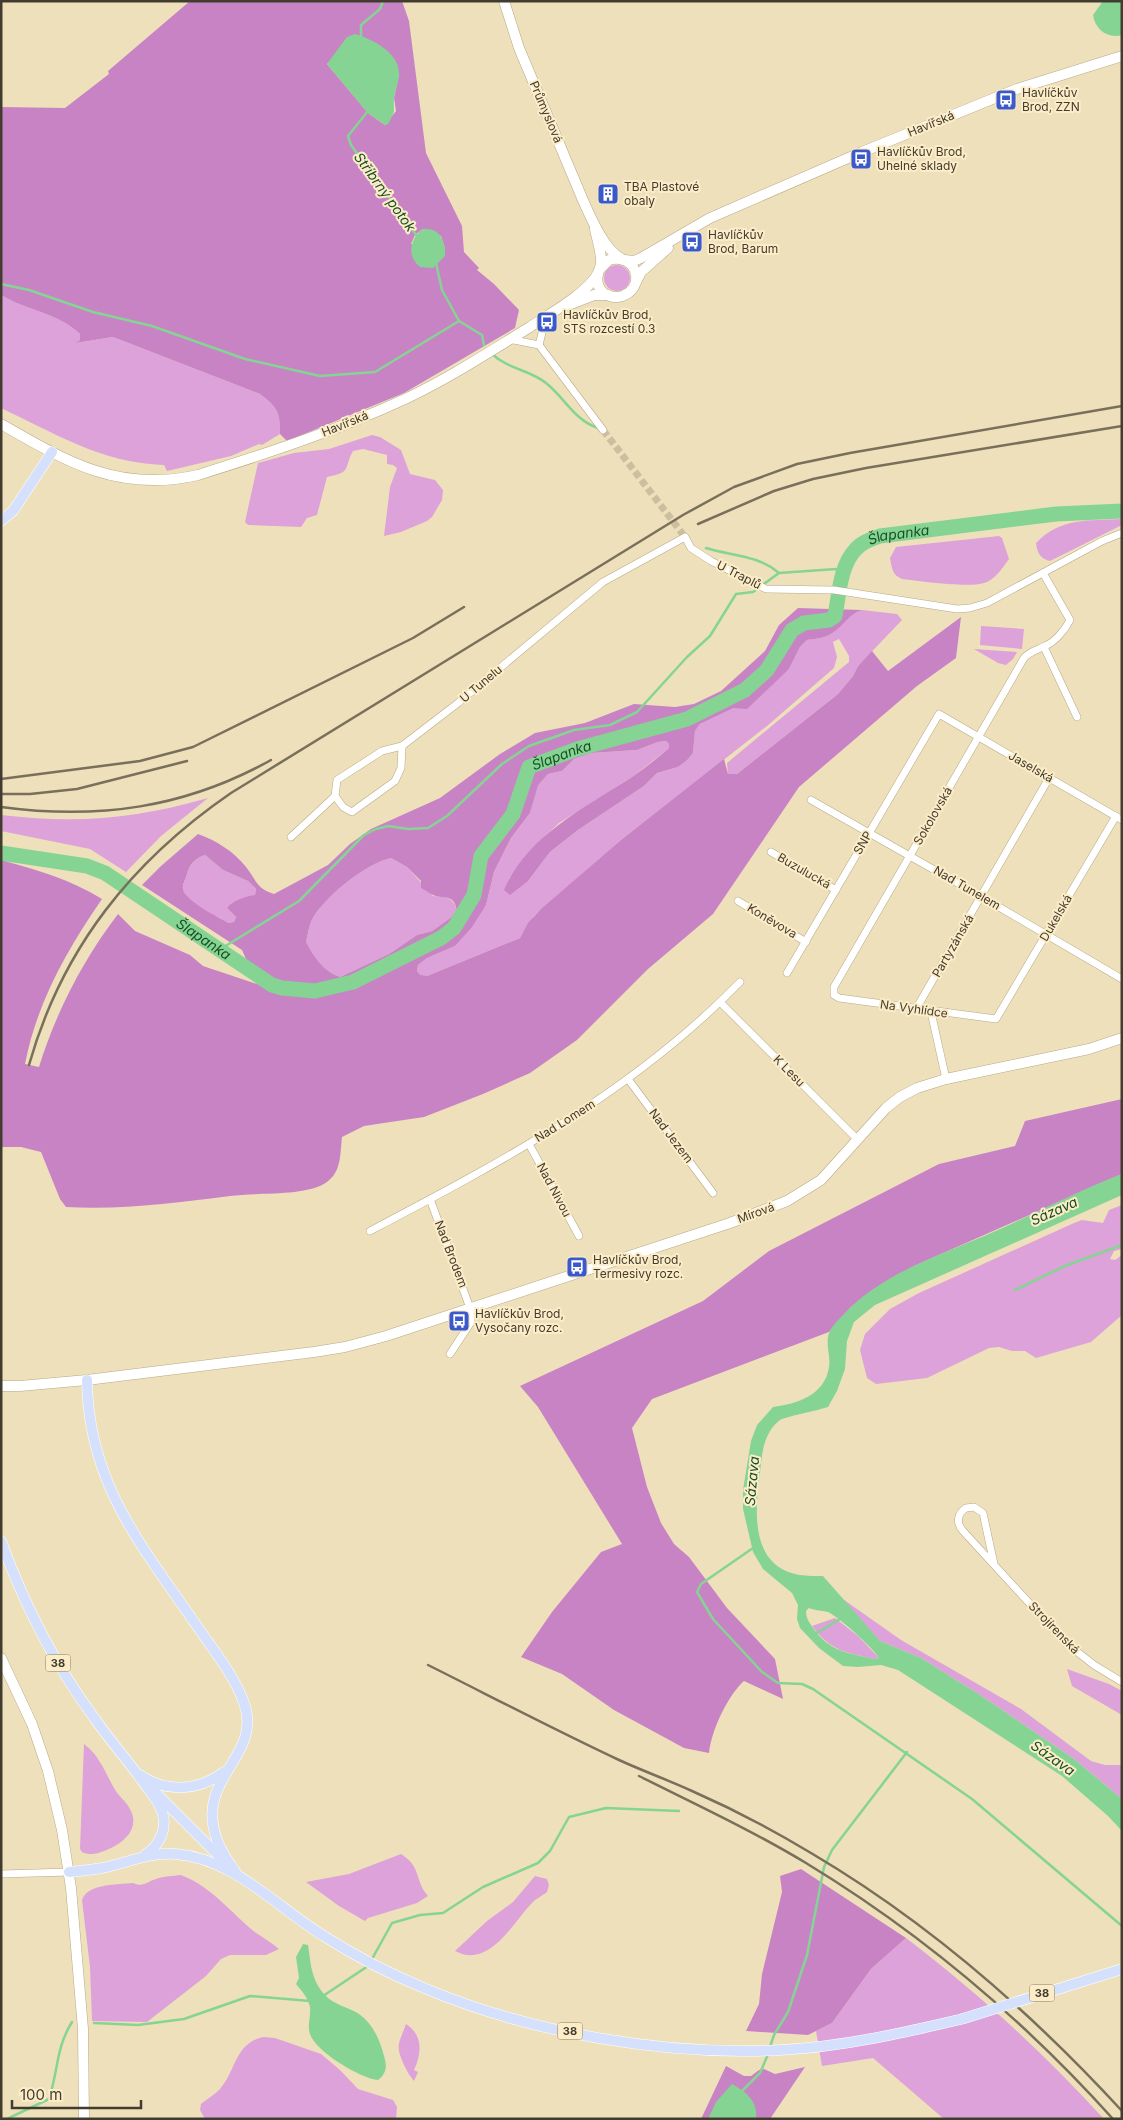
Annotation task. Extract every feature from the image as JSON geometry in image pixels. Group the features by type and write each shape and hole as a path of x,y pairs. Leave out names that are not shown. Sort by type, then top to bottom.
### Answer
{"main road":[{"path":"1,521 17,505 52,452"},
{"path":"87,1380 87,1403 93,1438 103,1473 117,1505 160,1574 219,1658 244,1702 248,1724 245,1738 240,1752 228,1768 215,1793 212,1821 220,1848 237,1875"},
{"name":"38","path":"1,1540 16,1582 57,1662 94,1718 136,1773 237,1875 299,1920 360,1957 424,1988 521,2021 587,2035 651,2045 758,2051 781,2050 890,2036 962,2019 1122,1969"},
{"path":"136,1773 158,1784 183,1788 207,1782 228,1768"},
{"path":"136,1773 157,1800 163,1817 162,1836 155,1847 144,1856"},
{"path":"69,1872 99,1869 144,1856 166,1854 187,1856 213,1863 237,1875"}],"street":[{"name":"Průmyslová","path":"504,1 525,64 593,221 612,252 623,259"},
{"name":"Havířská","path":"1,424 80,467 112,476 144,480 179,480 236,463 319,435 406,399 439,382 558,309 591,282 598,271 610,260 623,259 634,261 710,218 742,204 1017,89 1122,56"},
{"name":"Průmyslová","path":"593,221 601,259 598,271"},
{"name":"Havířská","path":"558,309 594,295 618,297 626,295 633,289 641,272 690,230"},
{"path":"623,259 634,268 636,282"},
{"path":"598,271 598,284 608,296"},
{"path":"538,345 546,317"},
{"path":"509,339 538,345 603,430"},
{"name":"U Traplů","path":"684,537 691,548 711,561 766,589 834,590 957,609 970,608 987,603 1102,541 1122,533"},
{"name":"U Tunelu","path":"291,837 335,796 337,780 382,751 402,746 458,703 604,582 684,537"},
{"name":"Sokolovská","path":"833,994 833,988 1024,658 1031,652 1052,642 1070,620 1043,573"},
{"path":"1045,646 1077,717"},
{"name":"Jaselská","path":"939,714 1119,818"},
{"name":"SNP","path":"787,973 939,714"},
{"path":"335,796 343,807 352,812 395,781 401,768 402,746"},
{"name":"Partyzánská","path":"916,1009 1049,778"},
{"name":"Nad Tunelem","path":"811,800 910,855 1121,978"},
{"name":"Dukelská","path":"996,1019 1119,818"},
{"name":"Buzulucká","path":"771,852 836,890"},
{"name":"Koněvova","path":"738,901 806,942"},
{"name":"Nad Lomem","path":"370,1231 529,1144 581,1113 676,1042 740,982"},
{"name":"Na Vyhlídce","path":"833,994 840,998 931,1012 996,1019"},
{"name":"K Lesu","path":"720,1002 858,1140"},
{"path":"931,1012 946,1079"},
{"name":"Mírová","path":"1,1386 87,1380 314,1352 358,1344 777,1206 821,1180 880,1114 896,1100 917,1088 946,1079 1089,1049 1122,1038"},
{"name":"Nad Jezem","path":"628,1079 714,1193"},
{"name":"Nad Nivou","path":"529,1144 579,1236"},
{"name":"Nad Brodem","path":"430,1199 470,1308"},
{"path":"450,1354 471,1322 470,1308"},
{"name":"Strojírenská","path":"994,1564 983,1512 974,1507 964,1509 958,1517 960,1528 1066,1642 1094,1666 1122,1682"},
{"path":"1,1658 32,1724 48,1772 62,1830 69,1872 83,2029 84,2119"},
{"path":"1,1874 69,1872"}],"shaded area":[{"path":"190,1 402,1 409,21 426,153 462,226 464,252 479,268 477,270 494,284 519,310 515,328 404,393 287,441 280,434 277,411 260,394 113,337 76,343 80,340 80,334 62,321 1,295 1,107 65,108 109,74 108,71","holes":["338,52 399,74 394,98 396,111 385,125 368,113 327,64","423,229 441,236 445,249 411,244 415,235"]},
{"path":"617,265 626,269 630,278 626,287 617,291 608,287 604,278 608,269"},
{"path":"1,295 62,321 80,334 80,340 77,343 113,337 260,394 277,411 280,434 262,445 259,444 231,456 167,471 164,465 120,459 80,446 1,408"},
{"path":"372,435 380,437 401,450 410,474 435,480 443,490 442,500 432,517 427,521 401,532 384,536 390,487 397,468 387,464 387,455 363,449 353,451 344,472 327,477 317,515 307,518 301,527 248,525 245,522 258,463 294,453 329,449"},
{"path":"1122,519 1122,525 1050,561 1041,557 1038,552 1036,543 1055,529 1065,525 1076,522"},
{"path":"999,536 1002,538 1009,559 997,575 987,582 958,585 902,579 894,573 892,568 890,558 896,547"},
{"path":"798,608 862,610 854,614 831,634 807,640 800,647 789,669 747,709 734,708 700,724 695,731 693,753 687,760 678,767 657,773 644,786 578,830 550,852 528,881 510,895 504,890 524,857 537,843 567,819 644,769 669,748 669,744 666,741 637,750 591,753 574,759 562,771 548,774 538,785 530,813 511,838 494,872 486,905 472,927 455,946 427,958 418,965 417,971 420,975 427,976 520,938 528,923 541,909 621,840 724,759 728,774 737,774 838,694 853,676 858,666 872,651 888,671 961,617 956,658 917,686 799,787 713,914 648,969 577,1040 530,1073 424,1117 364,1126 342,1137 338,1167 332,1178 318,1187 294,1192 241,1195 128,1207 66,1207 60,1199 41,1152 21,1147 1,1147 1,860 40,871 102,899 65,957 45,998 30,1041 25,1064 39,1067 54,1026 72,987 93,950 118,914 135,931 190,955 203,966 293,996 285,982 270,979 250,968 242,950 142,885 198,834 230,851 246,867 260,887 274,894 328,865 350,844 371,829 440,798 500,754 535,733 585,723 634,704 675,707 694,704 721,691 765,651 779,625","holes":["205,855 223,870 248,881 256,889 255,895 240,899 227,908 236,917 234,922 229,923 210,913 189,898 183,889 189,868 195,860","391,858 407,867 421,881 421,888 434,895 452,900 457,911 432,931 417,935 389,954 340,977 320,963 306,942 312,919 321,907 348,881 370,866"]},
{"path":"862,610 897,614 902,620 858,666 853,676 838,694 737,774 728,774 727,763 849,662 849,656 839,639 833,642 837,657 834,668 767,726 621,840 534,916 520,938 427,976 420,976 417,971 418,965 427,958 455,946 486,905 494,872 511,838 530,813 537,785 548,774 562,771 574,759 591,753 637,750 666,741 669,744 669,748 635,775 559,823 540,841 509,879 528,881 550,852 578,830 644,786 657,773 678,767 693,753 695,731 700,724 734,708 769,686 789,669 800,647 807,640 831,634 850,617"},
{"path":"981,626 1024,629 1022,649 980,645"},
{"path":"974,649 1017,652 1006,665 998,663"},
{"path":"208,798 161,836 126,872 90,849 1,831 1,815 55,819 106,818 156,811"},
{"path":"205,855 223,870 248,881 256,889 255,895 241,899 227,908 236,917 234,922 229,923 210,913 195,904 185,894 183,886 189,868 195,860"},
{"path":"391,858 407,867 433,896 446,897 452,900 457,911 432,931 417,935 389,954 340,977 320,963 306,942 312,919 321,907 348,881 370,866"},
{"path":"1122,1099 1122,1174 914,1266 871,1291 851,1307 829,1332 652,1399 632,1428 647,1487 661,1523 674,1544 689,1557 727,1608 775,1659 783,1699 744,1681 732,1695 721,1714 713,1734 709,1753 684,1748 614,1710 562,1674 521,1657 552,1612 601,1552 622,1544 538,1407 520,1386 703,1301 769,1251 939,1164 1015,1146 1025,1121"},
{"path":"1122,1205 1122,1249 1114,1251 1110,1259 1115,1260 1122,1255 1122,1315 1091,1342 1036,1358 1025,1351 1012,1351 999,1347 989,1348 927,1378 876,1384 867,1378 860,1350 865,1334 890,1309 919,1293 1074,1223 1082,1220 1103,1223 1109,1210"},
{"path":"837,1595 901,1640 1021,1709 1091,1761 1105,1765 1122,1765 1122,1799 1074,1759 980,1695 921,1658 880,1641"},
{"path":"835,1618 858,1636 879,1658 865,1657 840,1650 826,1641 812,1626"},
{"path":"1067,1669 1109,1684 1122,1691 1122,1715 1072,1686"},
{"path":"84,1744 98,1759 133,1816 130,1833 122,1841 108,1850 93,1854 82,1852 80,1849"},
{"path":"401,1854 412,1864 428,1896 417,1903 368,1918 365,1921 339,1906 306,1882 349,1874"},
{"path":"801,1869 906,1938 871,1969 832,2023 808,2035 746,2031 759,2004 762,1974 782,1892 780,1876"},
{"path":"181,1875 212,1893 256,1933 279,1949 266,1955 230,1955 221,1959 206,1976 147,2022 92,2021 90,1967 82,1900 85,1894 90,1890 104,1886 133,1883 143,1884 159,1878"},
{"path":"535,1876 547,1879 549,1885 547,1892 533,1902 499,1942 479,1954 467,1955 455,1951 487,1921 513,1902"},
{"path":"906,1938 959,1980 1009,2024 1104,2119 944,2119 873,2058 822,2066 816,2031 832,2023 871,1969"},
{"path":"406,2024 416,2033 419,2045 419,2057 414,2070 418,2072 414,2081 405,2067 399,2050"},
{"path":"264,2037 275,2038 321,2054 358,2089 393,2100 397,2107 396,2119 205,2119 200,2110 201,2104 220,2089 237,2058 247,2045 254,2040"},
{"path":"726,2066 744,2076 751,2076 764,2069 775,2074 805,2067 770,2119 701,2119"}],"water":[{"path":"1103,1 1122,1 1122,35 1111,36 1103,32 1096,25 1093,15"},
{"path":"355,34 369,39 384,48 390,53 398,66 399,77 394,98 394,111 388,124 385,125 368,113 327,64 347,37"},
{"path":"423,229 433,230 443,240 445,256 433,268 420,267 411,253 415,237"},
{"name":"Sázava","path":"1122,1174 1122,1195 875,1305 854,1322 847,1341 845,1369 837,1391 828,1407 780,1420 774,1425 767,1437 764,1444 758,1487 757,1519 764,1549 772,1561 783,1570 800,1575 823,1576 880,1641 921,1658 980,1695 1074,1759 1122,1799 1122,1831 1108,1816 1062,1776 898,1670 881,1665 843,1666 819,1648 800,1628 797,1619 798,1605 792,1593 763,1569 753,1552 743,1509 743,1490 751,1441 757,1425 773,1407 809,1396 822,1385 829,1367 829,1333 835,1323 851,1307 882,1283 917,1264 1007,1226","holes":["809,1608 828,1612 833,1615 863,1640 879,1658 875,1659 848,1653 826,1642 819,1636 808,1620 806,1611"]},
{"path":"303,1944 308,1945 312,1972 320,1989 333,2001 364,2018 378,2038 386,2066 385,2072 378,2080 361,2075 329,2056 320,2048 310,2034 310,2007 296,1984 299,1978 296,1957"},
{"path":"732,2084 742,2090 753,2102 756,2119 708,2119 716,2102"}],"waterway":[{"name":"Stříbrný potok","path":"361,38 361,25 380,9 383,1"},
{"name":"Stříbrný potok","path":"368,111 348,136 351,145 417,236"},
{"name":"Stříbrný potok","path":"436,263 442,290 459,321 482,335 484,345"},
{"path":"1,284 29,290 93,312 152,326 245,359 320,376 375,372 459,321"},
{"name":"Stříbrný potok","path":"492,354 505,363 546,383 582,420 598,428"},
{"name":"Šlapanka","path":"1,853 87,866 105,873 272,985 282,988 315,991 353,982 441,938 454,928 474,895 481,856 513,814 529,767 577,749 687,719 745,690 767,670 792,630 804,623 829,620 835,616 843,572 856,549 864,543 880,536 1056,514 1122,511"},
{"name":"Stříbrný potok","path":"706,548 754,559 779,573 836,569 844,573"},
{"path":"219,950 299,901 364,835 388,826 408,829 428,828 447,816 502,764 529,746 574,730 610,725 637,712 687,657 710,636 736,594 753,592 779,573"},
{"path":"1015,1290 1065,1266 1122,1245"},
{"path":"753,1548 701,1584 697,1592 713,1619 762,1672 778,1683 802,1684 813,1689 972,1799 1122,1926"},
{"path":"815,1634 840,1619"},
{"path":"770,2047 774,2035 788,2012 807,1955 824,1867 832,1850 907,1752"},
{"path":"372,1959 392,1923 420,1915 443,1913 483,1887 538,1863 550,1851 569,1817 606,1808 679,1811"},
{"path":"323,1996 368,1966"},
{"path":"94,2023 138,2025 184,2019 250,1996 310,2001"},
{"path":"7,2119 49,2099 60,2050 72,2022"},
{"path":"741,2092 760,2073 769,2052"}],"tunnel":[{"path":"603,430 685,537"}],"railway":[{"path":"29,1065 43,1023 81,945 132,878 195,819 231,793 683,515 734,487 797,464 850,453 1122,406"},
{"path":"698,524 774,491 813,479 866,468 1122,426"},
{"path":"1,779 140,761 193,747 413,638 464,607"},
{"path":"1,807 72,812 140,806 206,789 239,776 271,760"},
{"path":"1,794 30,794 77,789 187,761"},
{"path":"428,1665 595,1749 738,1812 797,1844 854,1880 896,1908 976,1970 1051,2038 1122,2111"},
{"path":"639,1776 786,1851 890,1918 930,1948 1007,2013 1079,2082 1113,2119"}],"place":[{"name":"Havlíčkův Brod, ZZN","path":"1006,100"},
{"name":"Havlíčkův Brod, Uhelné sklady","path":"861,159"},
{"name":"TBA Plastové obaly","path":"608,194"},
{"name":"Havlíčkův Brod, Barum","path":"692,242"},
{"name":"Havlíčkův Brod, STS rozcestí 0.3","path":"547,322"},
{"name":"Havlíčkův Brod, Termesivy rozc.","path":"577,1267"},
{"name":"Havlíčkův Brod, Vysočany rozc.","path":"459,1321"}]}
